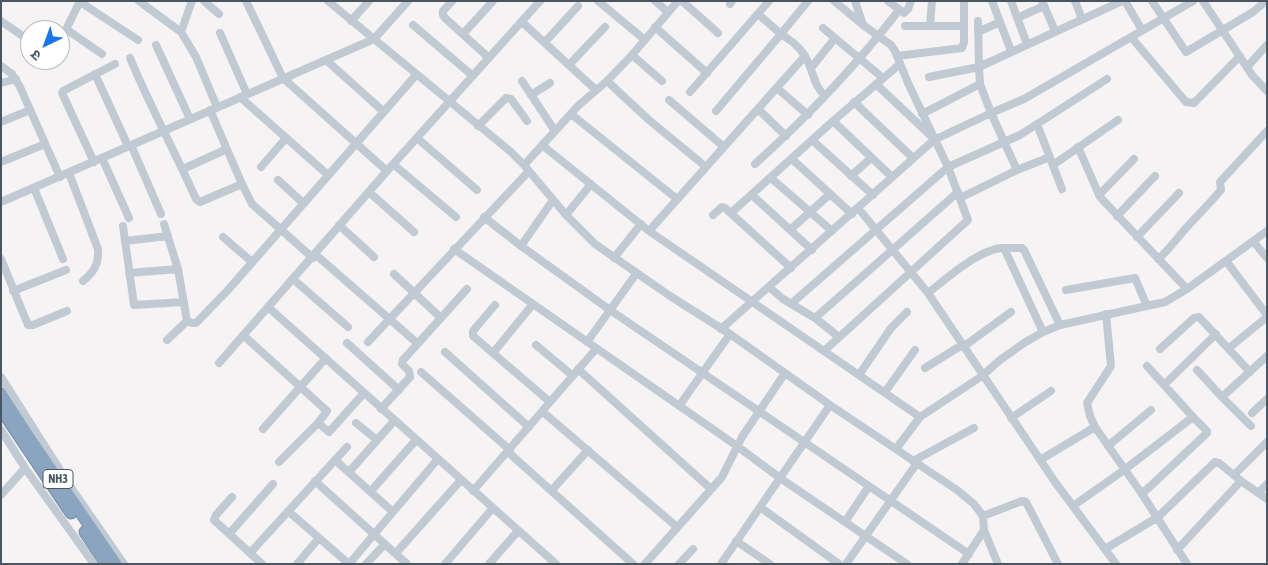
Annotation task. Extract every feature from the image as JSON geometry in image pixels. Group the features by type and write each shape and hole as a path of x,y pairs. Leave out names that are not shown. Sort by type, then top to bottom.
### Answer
{"highway":[{"name":"NH3","path":"1,394 116,564"},
{"name":"NH3","path":"1,408 15,432 106,564"}],"street":[{"path":"139,1 181,32 196,57 227,149 252,204 280,230 314,256 417,343"},
{"path":"181,32 192,1"},
{"path":"204,1 219,14"},
{"path":"246,1 283,78 387,171"},
{"path":"328,1 526,168 552,200 595,244 636,274 730,334 830,405 957,490 974,504 983,516 984,530 998,564"},
{"path":"351,21 369,1"},
{"path":"1,202 374,39 408,1"},
{"path":"452,1 443,12 443,15 489,58"},
{"path":"463,34 493,1"},
{"path":"219,363 393,164 540,1"},
{"path":"598,1 644,40"},
{"path":"654,1 668,12"},
{"path":"368,342 484,217 526,168 542,145 579,104 607,81 678,1"},
{"path":"682,1 718,33"},
{"path":"690,92 769,1"},
{"path":"716,111 808,1"},
{"path":"824,351 967,222 968,218 948,167 893,48 834,1"},
{"path":"855,1 863,25"},
{"path":"888,1 899,10 905,12 911,1"},
{"path":"930,26 932,1"},
{"path":"731,214 883,78 898,60 962,48 964,42 964,1"},
{"path":"992,1 1011,51"},
{"path":"1011,1 1027,44"},
{"path":"1075,1 1082,19"},
{"path":"929,77 979,67 1123,1 1142,30"},
{"path":"1152,1 1162,19 1186,52 1253,12 1266,1"},
{"path":"721,329 812,250 934,139 1024,99 1193,1"},
{"path":"70,21 80,2 138,40"},
{"path":"1205,2 1255,79 1267,91"},
{"path":"1017,18 1043,4 1055,32"},
{"path":"544,42 578,6"},
{"path":"755,164 808,115 860,59 899,10"},
{"path":"758,14 798,46 811,68 817,86 825,96"},
{"path":"1,21 20,34"},
{"path":"978,21 980,84 1016,170"},
{"path":"522,22 596,90"},
{"path":"978,32 1000,22"},
{"path":"413,25 472,76"},
{"path":"905,26 964,26"},
{"path":"569,65 605,27"},
{"path":"656,27 707,73"},
{"path":"823,28 883,78"},
{"path":"70,32 102,54"},
{"path":"220,33 244,96 286,138 328,175"},
{"path":"1131,36 1186,102 1191,104 1240,56"},
{"path":"811,68 835,38"},
{"path":"156,45 190,119"},
{"path":"1247,67 1267,45"},
{"path":"632,54 662,81"},
{"path":"649,230 805,56"},
{"path":"130,58 146,96 198,201 242,184"},
{"path":"326,60 384,112"},
{"path":"94,162 62,93 64,88 115,64"},
{"path":"1,66 16,79 60,177"},
{"path":"95,74 161,214"},
{"path":"187,321 192,323 200,321 416,75"},
{"path":"1,83 16,79"},
{"path":"792,303 948,167 1020,135 1107,79"},
{"path":"522,81 555,131"},
{"path":"607,81 649,120 706,167"},
{"path":"531,95 550,83"},
{"path":"876,84 934,139"},
{"path":"922,114 980,84"},
{"path":"777,88 808,115"},
{"path":"478,126 506,98 511,99 527,121"},
{"path":"669,100 724,147"},
{"path":"854,102 913,158"},
{"path":"758,109 786,136"},
{"path":"1,122 30,110"},
{"path":"571,114 677,199"},
{"path":"815,318 959,195 1016,170 1051,161 1078,147 1118,120"},
{"path":"833,121 892,177"},
{"path":"1037,124 1062,189"},
{"path":"1158,260 1206,208 1221,190 1220,182 1267,131"},
{"path":"260,167 286,138"},
{"path":"417,138 476,190"},
{"path":"812,140 873,195"},
{"path":"1,162 46,144"},
{"path":"542,145 649,230 920,417"},
{"path":"1078,147 1099,195 1186,289"},
{"path":"183,169 227,149"},
{"path":"102,158 129,218"},
{"path":"792,158 830,194 855,211 876,230 892,252 928,293 1040,460 1116,564"},
{"path":"851,176 872,158"},
{"path":"1099,195 1134,159"},
{"path":"393,164 456,217"},
{"path":"69,173 98,250 95,269 83,281"},
{"path":"1117,216 1155,176"},
{"path":"771,178 832,231"},
{"path":"278,180 303,203"},
{"path":"566,215 591,184"},
{"path":"34,188 63,259"},
{"path":"369,192 414,232"},
{"path":"1137,237 1180,193"},
{"path":"790,230 830,194"},
{"path":"752,195 812,250"},
{"path":"521,246 552,200"},
{"path":"714,215 724,207 791,268"},
{"path":"484,217 610,310 704,372 804,443 969,554"},
{"path":"164,224 178,269 187,321"},
{"path":"614,258 641,224"},
{"path":"340,225 374,257"},
{"path":"123,226 134,305 184,302"},
{"path":"896,449 920,417 982,376 1000,360 1043,332 1060,325 1164,302 1186,289 1267,231"},
{"path":"125,241 168,236"},
{"path":"222,237 252,262"},
{"path":"1253,241 1267,258"},
{"path":"928,293 966,264 991,251 1004,248 1022,248 1060,325"},
{"path":"1004,248 1043,332"},
{"path":"454,249 780,478 907,564"},
{"path":"1,259 28,325 33,325 68,311"},
{"path":"1226,260 1267,316 1229,348"},
{"path":"129,273 178,269"},
{"path":"13,292 66,270"},
{"path":"394,274 441,318"},
{"path":"586,342 636,274"},
{"path":"1066,290 1135,278 1146,306"},
{"path":"293,279 348,327"},
{"path":"769,287 783,299 815,318 839,336"},
{"path":"382,409 410,377 409,371 402,362 467,289"},
{"path":"493,353 533,304"},
{"path":"495,305 472,333 550,402"},
{"path":"268,308 556,564"},
{"path":"859,375 891,328 907,312"},
{"path":"925,368 962,346 1012,312"},
{"path":"1106,314 1112,366 1088,403 1090,416 1095,427 1158,517 1187,564"},
{"path":"1160,349 1197,317 1201,318 1250,372"},
{"path":"167,340 187,321"},
{"path":"680,406 730,334"},
{"path":"1164,385 1216,334"},
{"path":"243,335 327,411 318,423 279,462"},
{"path":"348,343 399,390"},
{"path":"536,345 575,373 711,489"},
{"path":"473,491 596,349"},
{"path":"885,392 916,350"},
{"path":"445,352 529,427"},
{"path":"1222,397 1267,356"},
{"path":"263,428 326,358"},
{"path":"1142,494 1207,433 1147,366"},
{"path":"1197,370 1251,426"},
{"path":"421,372 633,564"},
{"path":"645,564 725,473 737,446 785,373"},
{"path":"1,377 72,489 124,564"},
{"path":"1011,418 1051,391"},
{"path":"318,423 329,432 364,393"},
{"path":"1252,414 1267,399"},
{"path":"721,564 830,405"},
{"path":"1108,446 1151,410"},
{"path":"543,412 677,527"},
{"path":"1073,506 1194,417"},
{"path":"349,472 394,421"},
{"path":"356,423 377,440"},
{"path":"1040,460 1095,427"},
{"path":"846,564 915,462 974,428"},
{"path":"1,430 25,468 94,564"},
{"path":"371,491 416,440"},
{"path":"1234,475 1267,443"},
{"path":"250,553 347,447"},
{"path":"552,490 588,450"},
{"path":"335,460 393,512"},
{"path":"288,511 349,564 437,460"},
{"path":"1105,549 1158,517 1216,462 1241,482 1267,499"},
{"path":"1,495 25,468"},
{"path":"396,553 461,480"},
{"path":"315,481 407,564"},
{"path":"1177,550 1241,482"},
{"path":"229,534 272,484"},
{"path":"1258,493 1267,484"},
{"path":"845,522 869,486"},
{"path":"232,497 216,515 214,520 262,564"},
{"path":"983,516 1022,501 1026,502 1058,564"},
{"path":"760,507 840,564"},
{"path":"445,564 492,508"},
{"path":"962,564 984,530"},
{"path":"489,564 518,531"},
{"path":"297,564 319,538"},
{"path":"736,542 770,564"},
{"path":"366,564 385,544"},
{"path":"679,564 693,549"}]}
